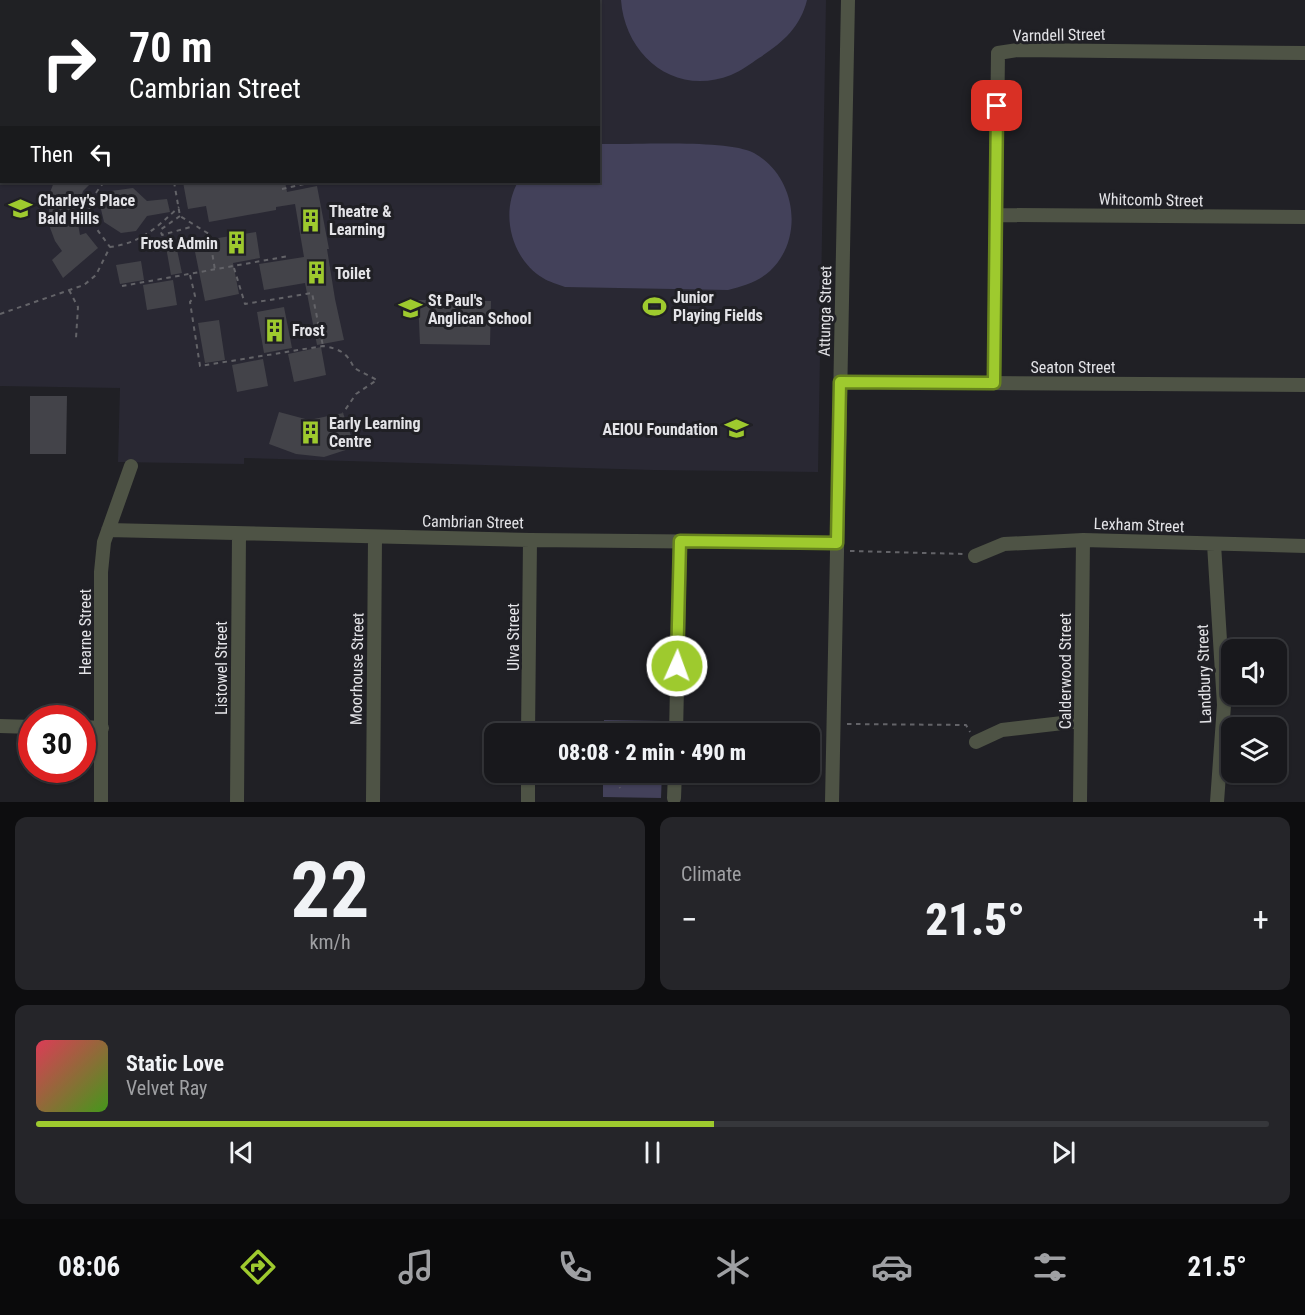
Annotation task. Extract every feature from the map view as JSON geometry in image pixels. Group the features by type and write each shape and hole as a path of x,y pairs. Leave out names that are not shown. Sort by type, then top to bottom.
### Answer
{"street":[{"name":"Attunga Street","path":"832,802 841,547 840,382 848,0"},
{"name":"Varndell Street","path":"994,383 998,53 1018,50 1305,53"},
{"name":"Whitcomb Street","path":"997,215 1305,218"},
{"name":"Seaton Street","path":"840,382 1305,385"},
{"name":"Hearne Street","path":"101,802 101,572 108,530 131,466"},
{"name":"Cambrian Street","path":"108,530 530,540 680,541 841,547"},
{"name":"Listowel Street","path":"237,802 239,534"},
{"name":"Moorhouse Street","path":"373,802 375,537"},
{"name":"Ulva Street","path":"528,723 530,540"},
{"name":"Lexham Street","path":"975,556 1004,544 1083,540 1305,546"},
{"name":"Calderwood Street","path":"1080,802 1083,540"},
{"path":"676,723 680,541"},
{"name":"Landbury Street","path":"1214,544 1224,705 1217,802"},
{"path":"976,742 1002,730 1080,721"},
{"path":"0,726 18,727"},
{"path":"96,728 102,728"},
{"path":"528,783 528,802"},
{"path":"674,798 675,783"}],"path":[{"path":"103,183 89,203 88,214 91,223 110,248"},
{"path":"174,183 180,216"},
{"path":"282,189 309,183"},
{"path":"110,248 138,240 179,207"},
{"path":"180,216 160,230 162,235 195,225"},
{"path":"180,216 209,234 215,270"},
{"path":"0,314 84,285 96,275 110,248"},
{"path":"122,286 289,256"},
{"path":"234,267 245,304 312,293 323,346"},
{"path":"190,275 195,296 190,302 200,366 323,346 339,349 350,357 354,368 377,380 356,394 343,413"},
{"path":"69,290 78,307 76,338"},
{"path":"841,547 975,556"},
{"path":"846,724 966,725 976,742"},
{"path":"617,783 620,788"}],"shaded area":[{"name":"St Paul's Anglican School","path":"600,0 826,0 818,472 653,470 244,458 244,464 118,462 120,388 0,386 0,183 600,183"},
{"path":"621,0 807,0 795,27 767,52 731,75 710,80 691,80 673,76 656,67 643,54 632,38"},
{"path":"600,144 723,146 754,153 768,163 779,176 787,192 791,208 791,225 788,242 781,257 770,271 745,285 728,290 565,287 543,278 532,270 516,247 510,221 513,194 518,183 600,183"},
{"path":"604,720 662,721 662,723 604,723"},
{"path":"603,783 662,783 661,798 603,797"}],"building":[{"path":"54,183 91,183 83,191 76,213 80,235 86,233 98,248 63,278 52,260 62,251 49,225 49,195"},
{"path":"183,183 285,183 287,192 317,186 344,340 317,345 305,283 264,290 259,264 304,257 295,204 276,207 276,210 209,222 206,206 188,209"},
{"path":"133,188 147,201 167,199 170,212 147,216 136,231 121,233 104,222 100,205 111,191"},
{"path":"256,232 260,258 233,263 239,294 205,301 193,242"},
{"path":"176,245 182,273 171,275 166,247"},
{"path":"141,261 144,280 120,284 116,265"},
{"path":"173,280 177,305 147,310 143,285"},
{"path":"418,300 491,301 490,345 420,344"},
{"name":"Frost","path":"284,307 292,348 264,353 257,312"},
{"path":"219,320 225,360 205,363 198,323"},
{"name":"Frost","path":"321,347 326,375 294,382 288,354"},
{"name":"Frost","path":"263,359 268,386 237,392 232,365"},
{"path":"30,396 67,396 66,454 30,454"},
{"name":"Early Learning Centre","path":"279,412 309,420 343,413 355,447 324,457 296,454 269,444"}],"place":[{"name":"Charley's Place Bald Hills","path":"20,209"},
{"name":"Theatre & Learning","path":"311,220"},
{"name":"Frost Admin","path":"236,243"},
{"name":"Toilet","path":"317,273"},
{"name":"Junior Playing Fields","path":"655,306"},
{"name":"St Paul's Anglican School","path":"410,309"},
{"name":"Frost","path":"274,330"},
{"name":"AEIOU Foundation","path":"736,429"},
{"name":"Early Learning Centre","path":"311,432"}],"route":[{"path":"677,666 680,541 837,543 840,382 994,383 997,106"}]}
